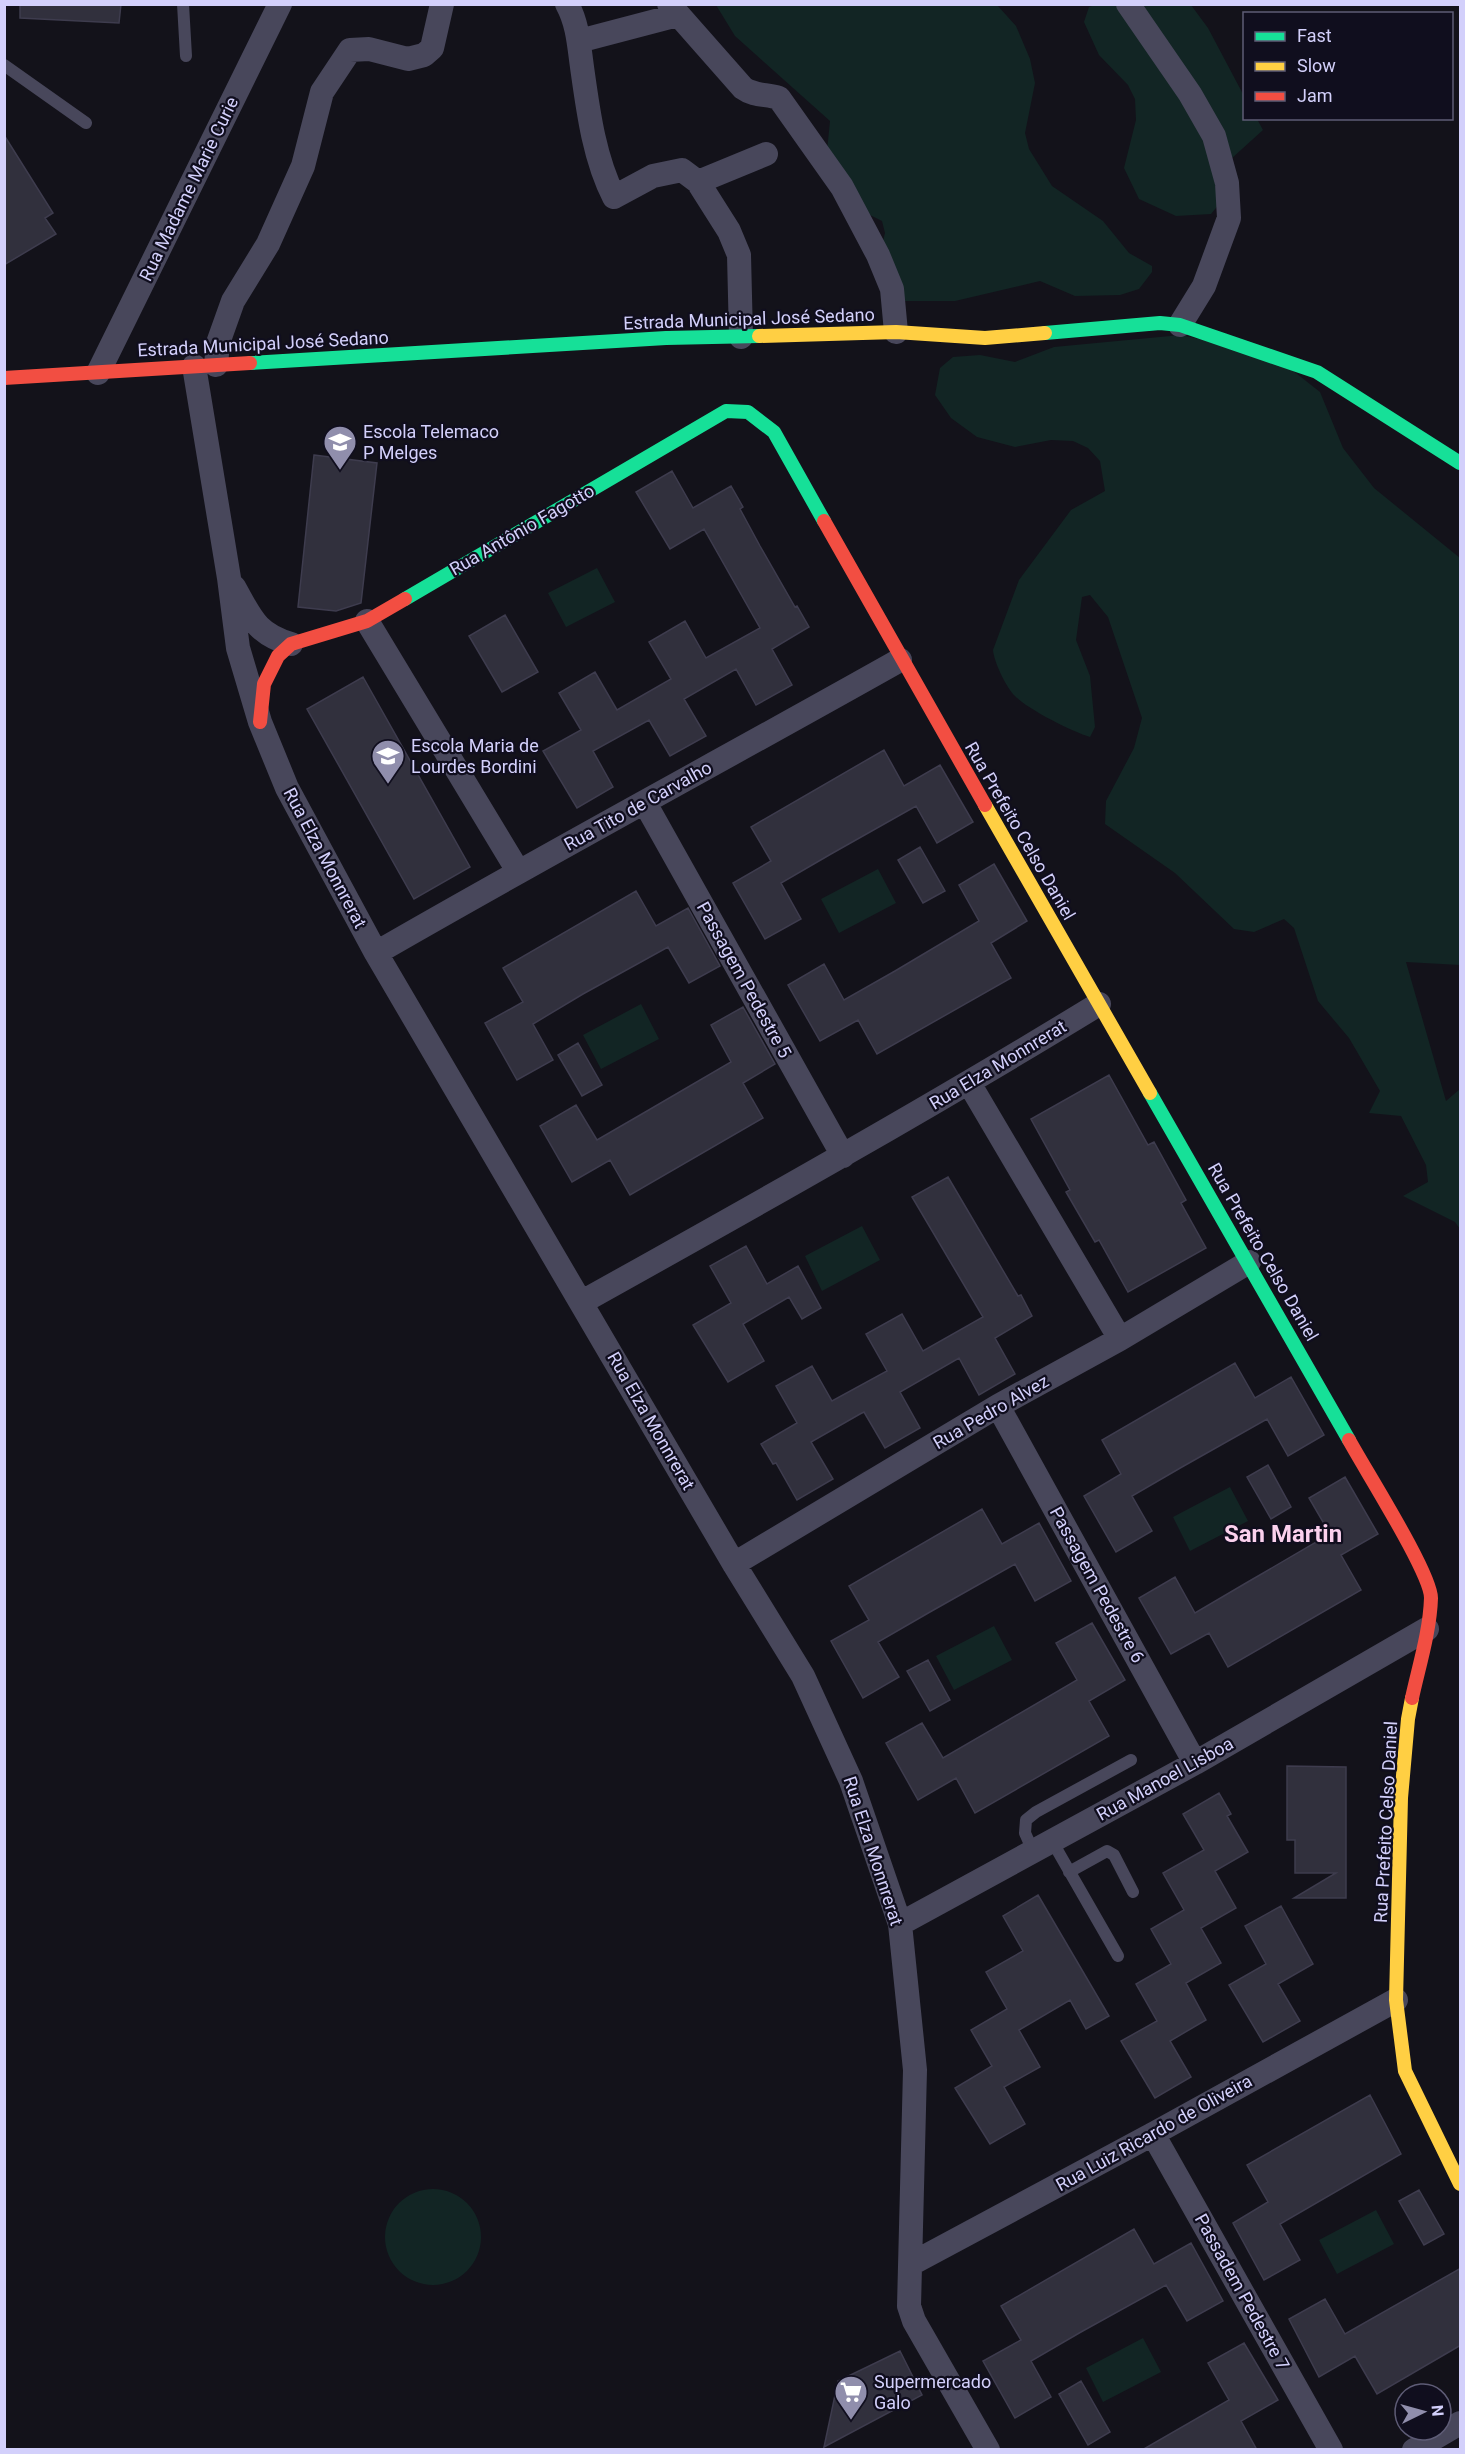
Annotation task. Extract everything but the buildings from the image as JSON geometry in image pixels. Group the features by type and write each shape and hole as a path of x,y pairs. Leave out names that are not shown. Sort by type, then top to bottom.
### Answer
{"street":[{"name":"Rua Madame Marie Curie","path":"98,373 280,4"},
{"name":"Rua Elza Monnrerat","path":"442,4 432,48 424,55 408,58 369,49 350,51 322,92 303,166 268,244 233,301 218,343 205,366 238,648 260,722 287,788 376,953 734,1564 803,1676 851,1781 900,1924 915,2070 909,2306 914,2321 988,2450"},
{"path":"567,4 573,15 579,41 598,154 605,180 614,197 653,176 681,170 698,182 729,231 739,255 741,337"},
{"path":"1128,4 1190,94 1214,136 1227,183 1229,218 1226,228 1204,286 1180,325"},
{"path":"579,41 673,10 743,88 751,94 766,94 779,98 842,187 878,255 892,289 896,332"},
{"path":"698,182 766,154"},
{"name":"Estrada Municipal José Sedano","path":"4,378 666,338 896,332 986,338 1160,323 1180,325 1317,372 1461,463"},
{"name":"Rua Antônio Fagotto","path":"291,644 367,621 726,411 748,412"},
{"name":"Rua Prefeito Celso Daniel","path":"748,412 774,432 900,660 1249,1262 1422,1570 1431,1596 1427,1629 1408,1719 1401,1798 1396,2000 1405,2071 1461,2184"},
{"path":"229,578 251,618 263,632 273,639 291,644"},
{"path":"367,621 518,871"},
{"path":"260,722 264,684 278,656 291,644"},
{"name":"Rua Tito de Carvalho","path":"376,953 518,871 645,803 900,660"},
{"name":"Passagem Pedestre 5","path":"645,803 843,1156"},
{"name":"Rua Elza Monnrerat","path":"582,1302 843,1156 1099,1004"},
{"path":"969,1083 1120,1339"},
{"name":"Rua Pedro Alvez","path":"734,1564 998,1406 1120,1339 1249,1262"},
{"name":"Passagem Pedestre 6","path":"998,1406 1195,1763"},
{"name":"Rua Manoel Lisboa","path":"900,1924 1195,1763 1427,1629"},
{"name":"Rua Luiz Ricardo de Oliveira","path":"911,2264 1396,2000"},
{"name":"Passadem Pedestre 7","path":"1153,2134 1331,2450"},
{"path":"1414,2450 1461,2423"}],"lane":[{"path":"183,4 186,56"},
{"path":"4,65 86,123"},
{"path":"1118,1956 1069,1872 1025,1833 1026,1820 1036,1812 1131,1760"},
{"path":"1069,1872 1107,1851 1114,1855 1133,1892"}],"green space":[{"path":"716,5 997,5 1016,26 1030,59 1035,83 1025,133 1029,149 1052,186 1103,221 1129,253 1152,266 1152,272 1139,289 1120,295 1075,296 1040,281 955,301 902,301 876,270 885,233 882,221 846,203 826,161 830,121 735,36"},
{"path":"1095,5 1191,5 1208,28 1243,94 1243,120 1258,120 1263,130 1221,168 1220,203 1211,214 1176,216 1139,199 1124,168 1136,120 1135,99 1128,85 1099,55 1084,22 1089,7"},
{"path":"1181,335 1273,355 1320,392 1343,448 1374,488 1460,558 1460,965 1406,962 1446,1101 1460,1089 1460,1229 1455,1222 1403,1196 1428,1182 1426,1165 1401,1116 1369,1113 1380,1091 1349,1038 1318,1001 1294,928 1284,919 1254,932 1234,929 1175,873 1105,824 1106,801 1134,748 1142,718 1108,617 1090,595 1082,597 1076,640 1090,676 1095,727 1090,737 1051,720 1021,701 1008,687 996,661 993,650 1019,580 1071,510 1105,491 1100,461 1088,448 1073,441 1051,440 1015,447 977,437 951,418 935,395 940,368 953,357 980,355 1015,362 1054,347"},
{"path":"597,568 615,602 566,627 548,593"},
{"path":"878,869 896,903 839,933 821,899"},
{"path":"641,1004 659,1039 601,1069 583,1035"},
{"path":"862,1226 880,1260 822,1291 805,1256"},
{"path":"1230,1487 1248,1521 1190,1551 1173,1517"},
{"path":"994,1626 1012,1660 954,1690 936,1656"},
{"path":"433,2189 451,2192 467,2203 478,2219 481,2237 478,2255 467,2271 451,2282 433,2285 415,2282 399,2271 388,2255 385,2237 388,2219 399,2203 415,2192"},
{"path":"1376,2210 1394,2244 1337,2274 1319,2240"},
{"path":"1143,2338 1161,2372 1103,2402 1086,2368"}],"traffic: fast":[{"path":"1045,333 1160,323 1180,325 1317,372 1460,463"},
{"path":"250,363 666,338 759,336"},
{"path":"405,599 726,411 748,412 774,432 824,521"},
{"path":"1150,1093 1349,1440"}],"traffic: slow":[{"path":"759,336 896,332 985,338 1045,333"},
{"path":"985,805 1150,1093"},
{"path":"1412,1698 1401,1798 1396,2000 1405,2071 1460,2184"}],"traffic: jam":[{"path":"4,378 250,363"},
{"path":"824,521 985,805"},
{"path":"260,722 264,684 278,656 291,644 367,621 405,599"},
{"path":"1349,1440 1396,1520 1428,1585 1431,1598 1429,1623 1412,1698"}],"place":[{"name":"Escola Telemaco P Melges","path":"340,471"},
{"name":"Escola Maria de Lourdes Bordini","path":"388,785"},
{"name":"Supermercado Galo","path":"851,2421"}],"district":[{"name":"San Martin","path":"1283,1534"}]}
